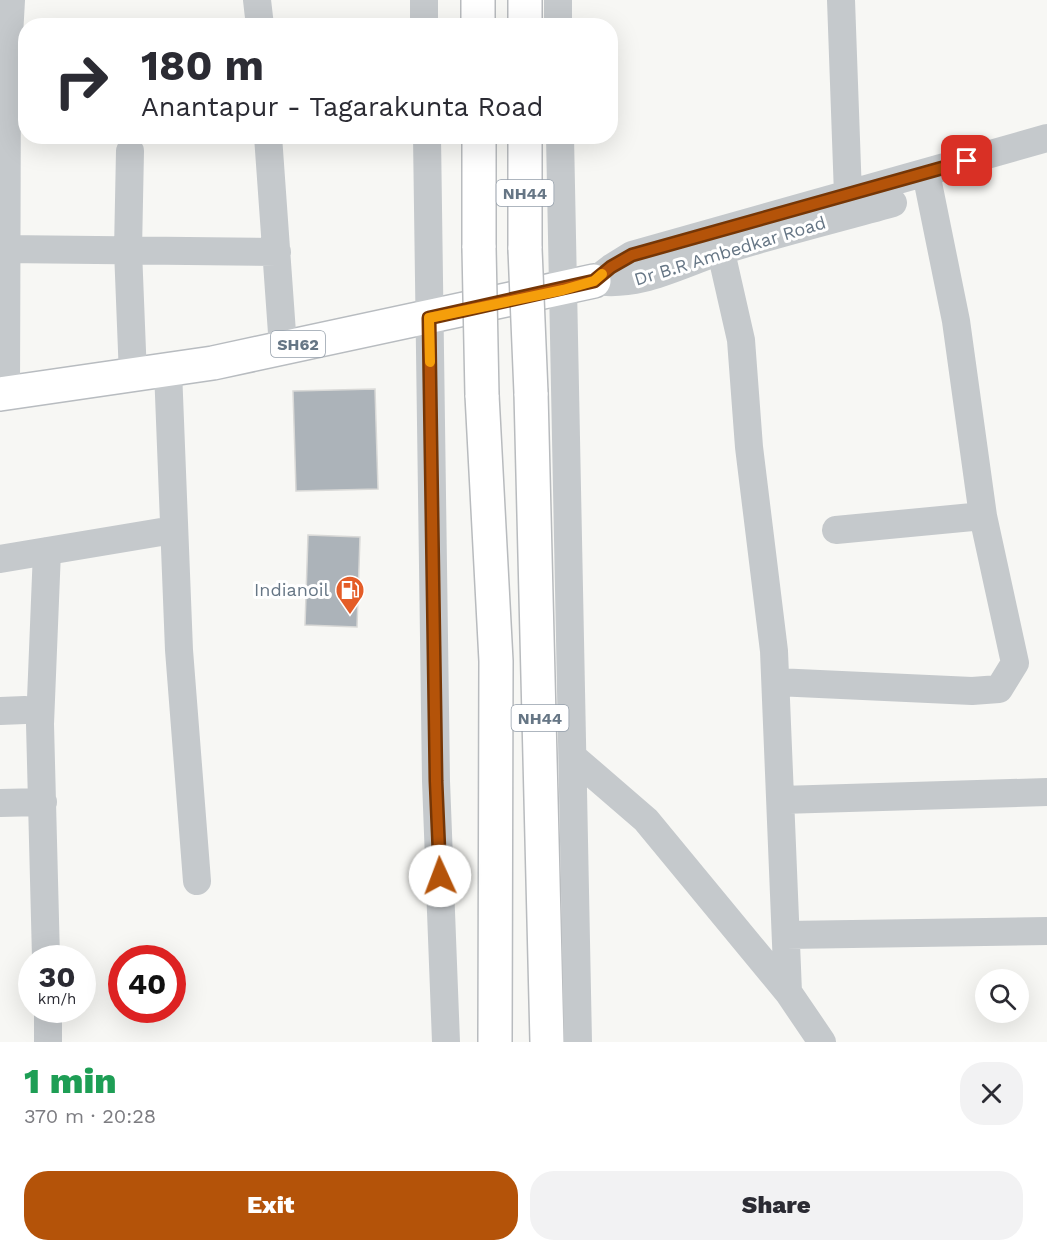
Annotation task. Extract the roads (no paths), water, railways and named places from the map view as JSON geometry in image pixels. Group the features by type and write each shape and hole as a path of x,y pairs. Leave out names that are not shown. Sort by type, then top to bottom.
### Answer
{"main road":[{"path":"478,0 478,18"},
{"path":"525,0 525,18"},
{"name":"NH44","path":"479,144 482,395 496,661 495,1042"},
{"name":"NH44","path":"525,144 525,249 531,393 547,1042"},
{"name":"SH62","path":"3,394 168,370 429,318 578,285"}],"street":[{"path":"3,394 5,249 3,115 16,72 11,0"},
{"path":"257,0 259,18"},
{"path":"424,0 424,18"},
{"path":"558,0 558,18"},
{"path":"842,0 848,195"},
{"name":"Dr B.R Ambedkar Road","path":"578,285 641,281 929,182 1047,138"},
{"path":"269,144 283,347"},
{"path":"427,144 436,781 446,1042"},
{"path":"561,144 578,285 573,757 578,1042"},
{"path":"130,151 128,250 133,375"},
{"name":"Dr B.R Ambedkar Road","path":"578,285 632,255 848,195 929,182 1047,156"},
{"path":"776,682 972,691 999,689 1015,663 984,516 956,321 929,182"},
{"path":"5,249 277,252"},
{"path":"721,252 741,340 749,447 774,651 788,993"},
{"path":"168,370 179,650 197,881"},
{"path":"836,530 984,516"},
{"path":"0,559 173,530"},
{"path":"46,945 41,658 47,551"},
{"path":"573,757 646,820 788,993 822,1042"},
{"path":"781,801 1047,792"},
{"path":"0,803 43,802"},
{"path":"786,935 1047,931"},
{"path":"48,1023 48,1042"}],"place":[{"name":"Indianoil","path":"350,616"}]}
